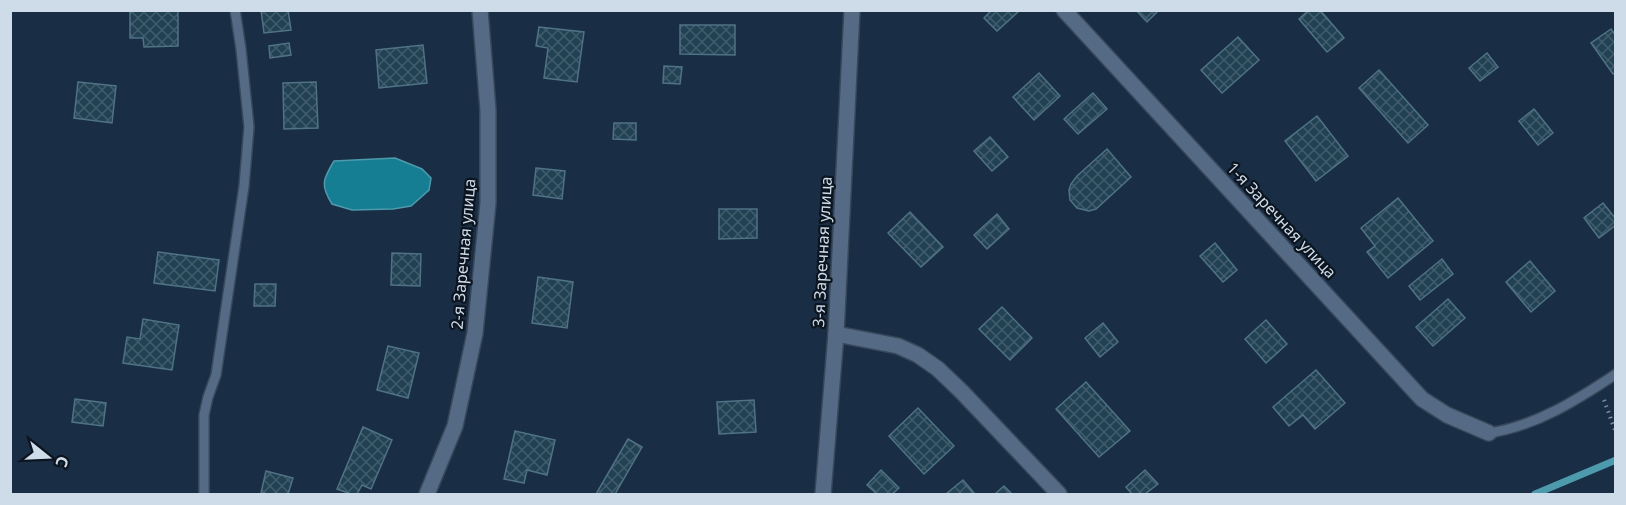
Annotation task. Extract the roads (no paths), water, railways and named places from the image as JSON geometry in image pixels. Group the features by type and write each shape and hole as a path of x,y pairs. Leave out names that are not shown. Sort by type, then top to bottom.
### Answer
{"street":[{"name":"2-я Заречная улица","path":"427,495 454,426 475,333 488,203 488,111 480,10"},
{"name":"3-я Заречная улица","path":"823,495 836,334 852,10"},
{"name":"1-я Заречная улица","path":"1064,10 1422,399 1447,415 1489,434"},
{"path":"836,334 898,346 918,355 938,369 1059,495"}],"lane":[{"path":"204,495 204,414 216,375 244,186 249,127 242,49 235,10"},
{"path":"1489,434 1506,431 1540,419 1616,374"}],"water":[{"path":"395,158 422,169 431,178 429,190 411,206 352,210 332,204 324,182 334,161"}],"waterway":[{"path":"1535,494 1616,460"}]}
